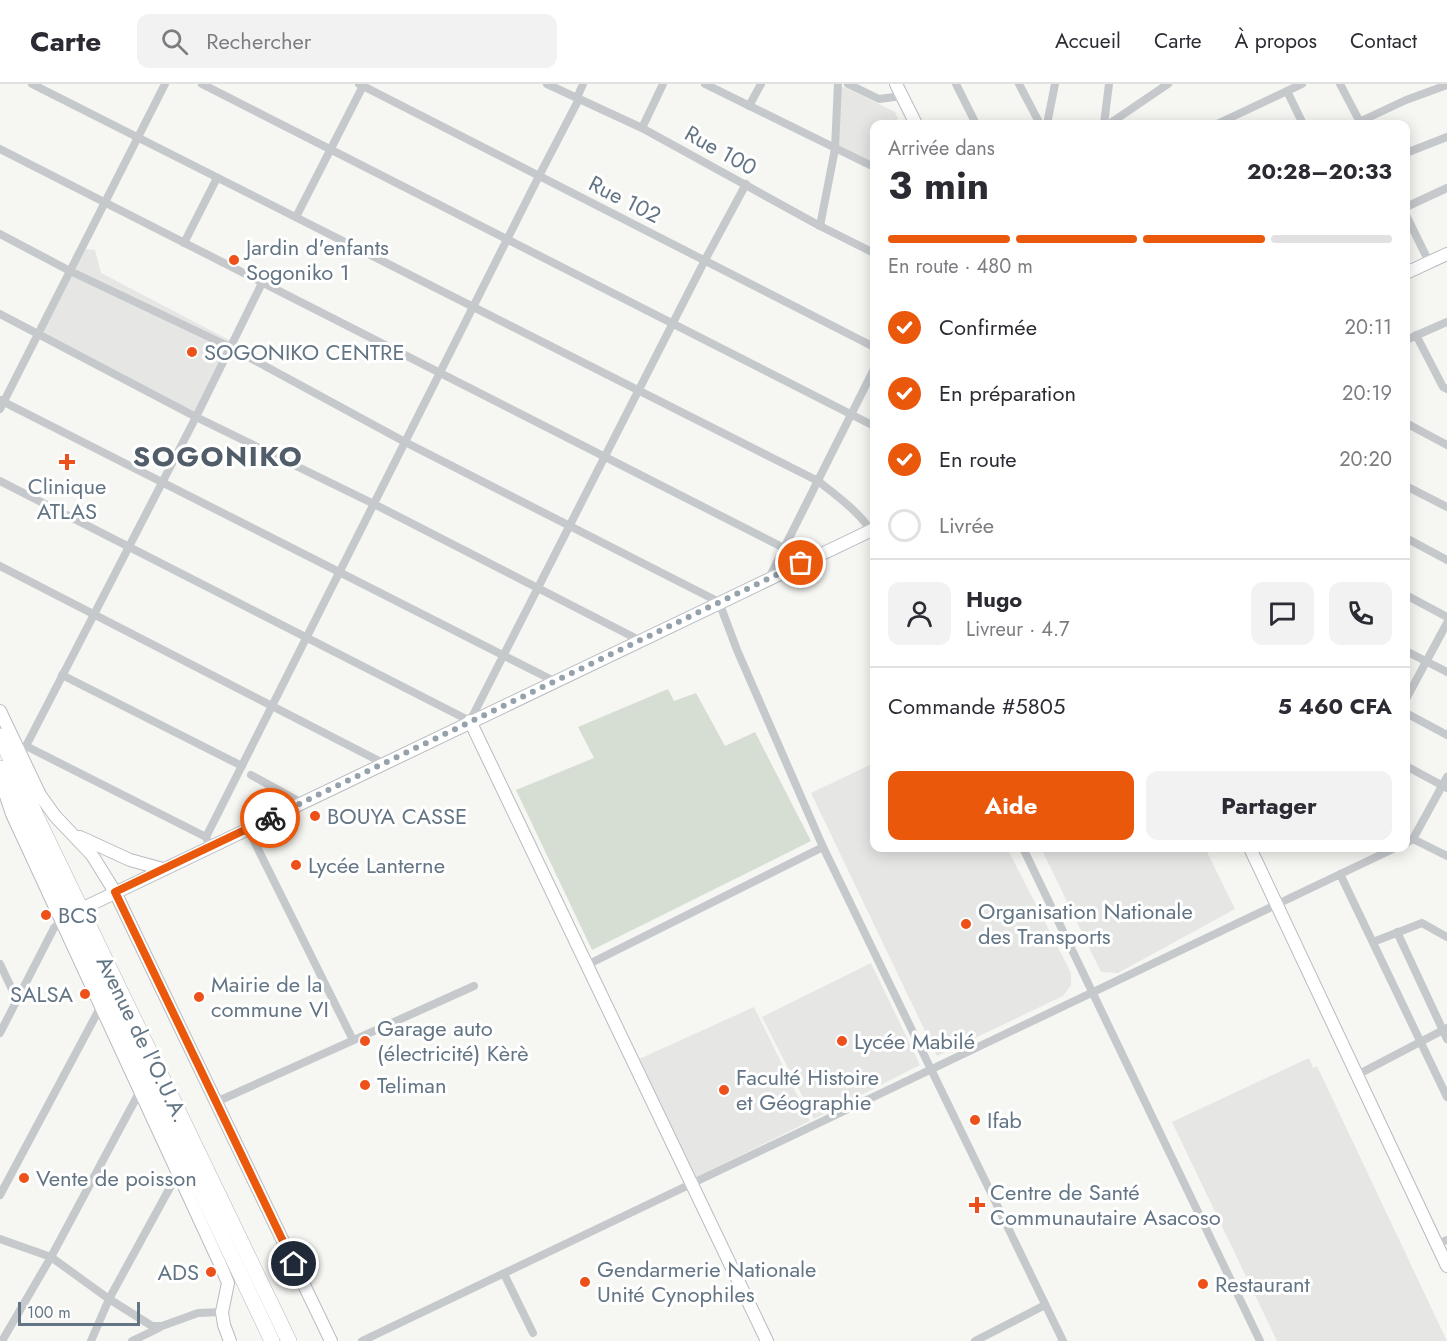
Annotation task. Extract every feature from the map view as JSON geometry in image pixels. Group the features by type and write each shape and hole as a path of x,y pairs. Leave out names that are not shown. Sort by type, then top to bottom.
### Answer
{"highway":[{"name":"Avenue de l'O.U.A.","path":"0,736 14,756 71,914 272,1341"},
{"name":"Avenue de l'O.U.A.","path":"71,914 289,1341"}],"street":[{"path":"32,84 818,480 842,500 870,529"},
{"path":"165,84 1,404 161,482 556,682"},
{"path":"202,84 870,424"},
{"name":"Rue 100","path":"547,84 642,128 870,251"},
{"path":"208,842 242,766 578,99 583,84"},
{"path":"642,128 663,84"},
{"path":"705,84 870,165"},
{"path":"749,106 761,84"},
{"path":"820,226 835,149 838,84"},
{"path":"848,84 879,99 902,96"},
{"path":"896,84 914,120"},
{"path":"956,84 974,120"},
{"path":"1019,84 1038,120"},
{"path":"1048,120 1055,84"},
{"path":"1104,120 1109,84"},
{"path":"1115,120 1168,84"},
{"path":"1225,120 1302,84"},
{"path":"1340,84 1358,120"},
{"path":"296,217 362,85"},
{"name":"Rue 102","path":"362,85 870,345"},
{"path":"1366,120 1406,100 1447,85"},
{"path":"1287,91 1301,120"},
{"path":"1410,151 1447,137"},
{"path":"0,149 784,548 801,563"},
{"path":"184,243 218,178"},
{"path":"470,721 746,184"},
{"path":"1410,205 1447,188"},
{"path":"1410,223 1429,262"},
{"path":"0,234 70,271 230,347 405,442 719,602 737,650 823,847 1063,1341"},
{"path":"1410,271 1447,254"},
{"path":"208,842 14,756 62,675 196,417 262,283"},
{"path":"0,314 196,417 374,504 641,641"},
{"path":"1410,338 1447,322"},
{"path":"1416,335 1443,387 1447,389"},
{"path":"770,578 870,377"},
{"path":"1410,425 1447,445"},
{"path":"0,481 470,721 767,1341"},
{"path":"1410,488 1447,507"},
{"path":"0,1033 54,928 71,914 164,869 208,842 248,829 801,563 870,533"},
{"path":"1410,540 1447,560"},
{"path":"0,566 383,763"},
{"path":"1410,598 1447,618"},
{"path":"1410,691 1447,623"},
{"path":"1410,653 1447,672"},
{"path":"62,675 242,766"},
{"name":"Avenue de l'O.U.A.","path":"0,711 14,756 55,816 92,855 115,892 331,1341"},
{"path":"1410,715 1447,735"},
{"path":"1410,768 1446,783 1410,839"},
{"name":"Avenue de l'O.U.A.","path":"0,774 2,792 71,914 101,1006 228,1283 222,1312 230,1341"},
{"path":"251,775 302,803"},
{"path":"248,829 353,1040"},
{"path":"74,834 130,860 164,869"},
{"path":"1410,841 1447,856"},
{"path":"587,965 823,847"},
{"path":"1025,852 1260,1341"},
{"path":"1252,852 1357,1075 1442,1242 1447,1266"},
{"path":"362,1341 1387,852"},
{"path":"1340,874 1447,1097"},
{"path":"1373,942 1422,923 1447,937"},
{"path":"1397,932 1445,1029 1447,1040"},
{"path":"0,964 17,1000"},
{"path":"216,1102 474,986"},
{"path":"0,1195 101,1006"},
{"path":"1357,1075 1445,1029"},
{"path":"2,1341 51,1257 140,1091"},
{"path":"91,1341 109,1299 179,1175"},
{"path":"0,1239 51,1257 109,1299 152,1326 162,1326"},
{"path":"504,1274 533,1333"},
{"path":"975,1341 986,1338 1045,1305"},
{"path":"132,1341 162,1326 198,1313 222,1312"}],"shaded area":[{"path":"844,87 895,112 898,118 897,120 870,120 870,161 839,146 840,88"},
{"path":"86,249 95,250 101,273 231,341 195,413 43,332"},
{"path":"668,689 674,701 696,693 725,746 755,732 811,841 592,950 516,790 594,758 578,727"},
{"path":"870,765 870,852 1009,852 1071,973 1071,985 1063,996 937,1056 811,793"},
{"path":"1043,852 1207,852 1235,909 1118,973 1101,972"},
{"name":"Lycée Mabilé","path":"871,963 920,1065 814,1119 762,1017"},
{"name":"Faculté Histoire et Géographie","path":"754,1007 810,1121 695,1178 639,1059"},
{"path":"1309,1058 1313,1068 1317,1066 1447,1341 1277,1341 1172,1122"}],"way so far":[{"path":"270,818 801,563"}],"place":[{"name":"Jardin d'enfants Sogoniko 1","path":"234,260"},
{"name":"SOGONIKO CENTRE","path":"192,352"},
{"name":"Clinique ATLAS","path":"67,462"},
{"name":"BOUYA CASSE","path":"315,816"},
{"name":"Lycée Lanterne","path":"296,865"},
{"name":"BCS","path":"46,915"},
{"name":"Organisation Nationale des Transports","path":"966,924"},
{"name":"SALSA","path":"85,994"},
{"name":"Mairie de la commune VI","path":"199,997"},
{"name":"Garage auto (électricité) Kèrè","path":"365,1041"},
{"name":"Lycée Mabilé","path":"842,1041"},
{"name":"Teliman","path":"365,1085"},
{"name":"Faculté Histoire et Géographie","path":"724,1090"},
{"name":"Ifab","path":"975,1120"},
{"name":"Vente de poisson","path":"24,1178"},
{"name":"Centre de Santé Communautaire Asacoso","path":"977,1205"},
{"name":"ADS","path":"211,1272"},
{"name":"Gendarmerie Nationale Unité Cynophiles","path":"585,1282"},
{"name":"Restaurant","path":"1203,1284"}],"district":[{"name":"SOGONIKO","path":"218,456"}],"route":[{"path":"270,818 115,892 294,1264"}]}
